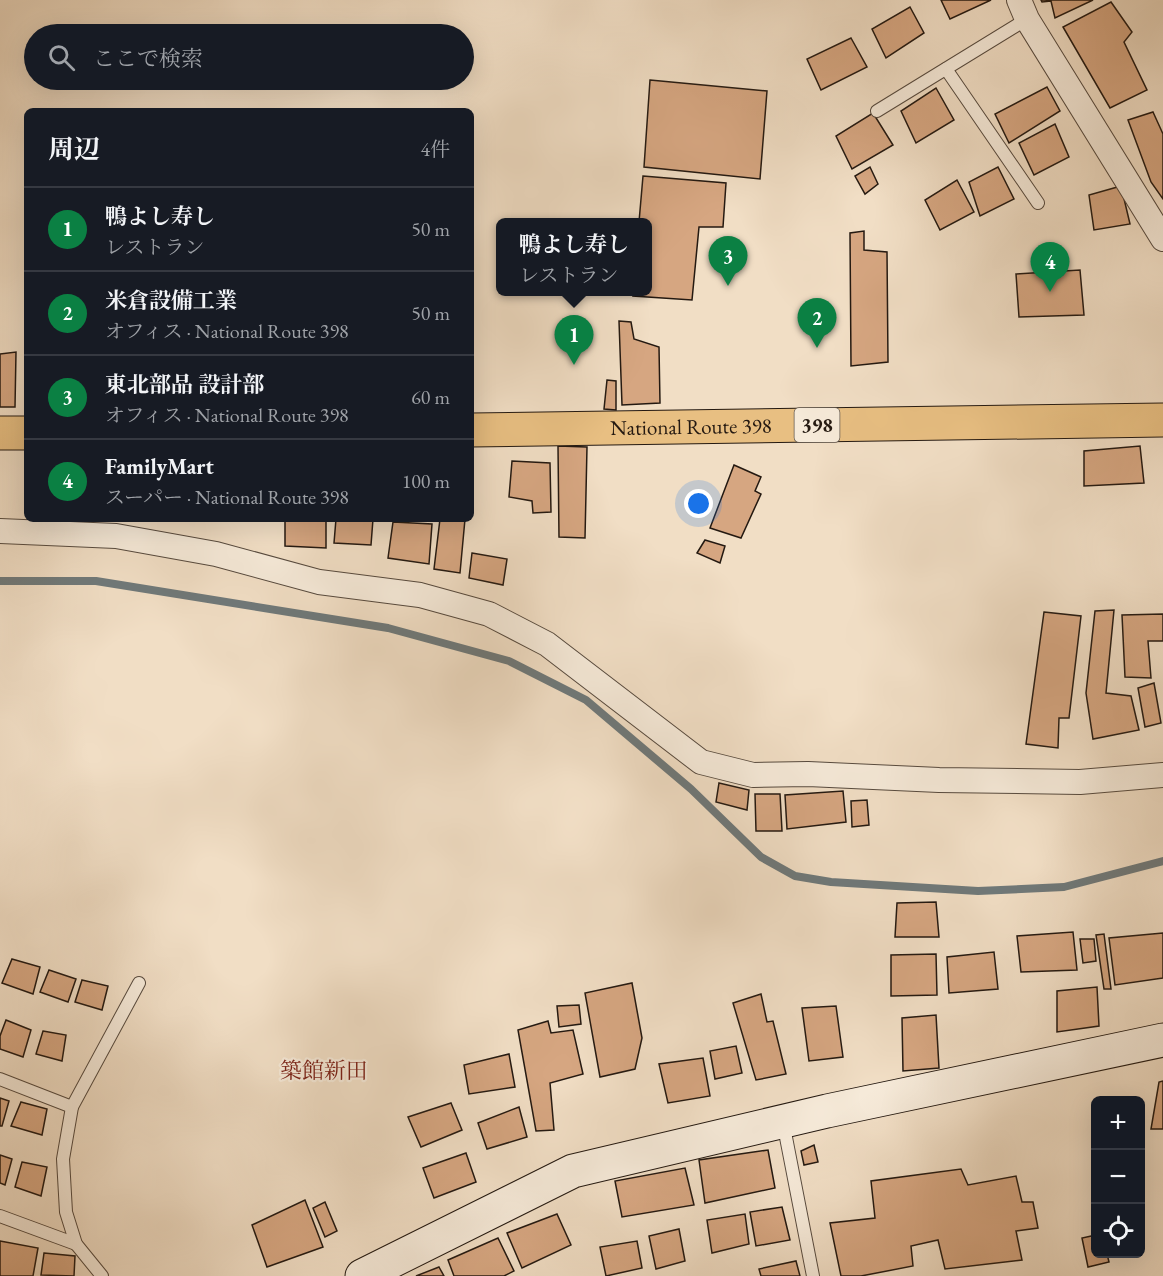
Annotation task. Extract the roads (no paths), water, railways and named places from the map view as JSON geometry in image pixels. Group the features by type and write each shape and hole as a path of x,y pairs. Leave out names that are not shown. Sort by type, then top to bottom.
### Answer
{"highway":[{"name":"National Route 398","path":"474,430 1163,420"},
{"path":"0,433 24,433"}],"street":[{"path":"1023,9 1163,239"},
{"path":"0,531 116,536 216,554 319,582 420,595 489,614 547,644 701,762 753,775 808,774 939,780 1080,782 1163,775"},
{"path":"362,1276 573,1171 783,1122 1163,1040"}],"lane":[{"path":"877,111 946,69 1023,9"},
{"path":"946,69 1038,203"},
{"path":"102,1276 76,1244 66,1212 63,1159 72,1107 139,982"},
{"path":"0,1079 72,1107"},
{"path":"783,1122 813,1276"},
{"path":"0,1216 76,1244"}],"waterway":[{"path":"0,581 96,581 388,628 509,661 586,700 691,789 761,857 795,876 831,882 978,891 1064,887 1163,861"}],"place":[{"name":"東北部品 設計部","path":"728,286"},
{"name":"FamilyMart","path":"1050,292"},
{"name":"米倉設備工業","path":"817,348"},
{"name":"鴨よし寿し","path":"574,365"}],"district":[{"name":"築館新田","path":"324,1070"}]}
